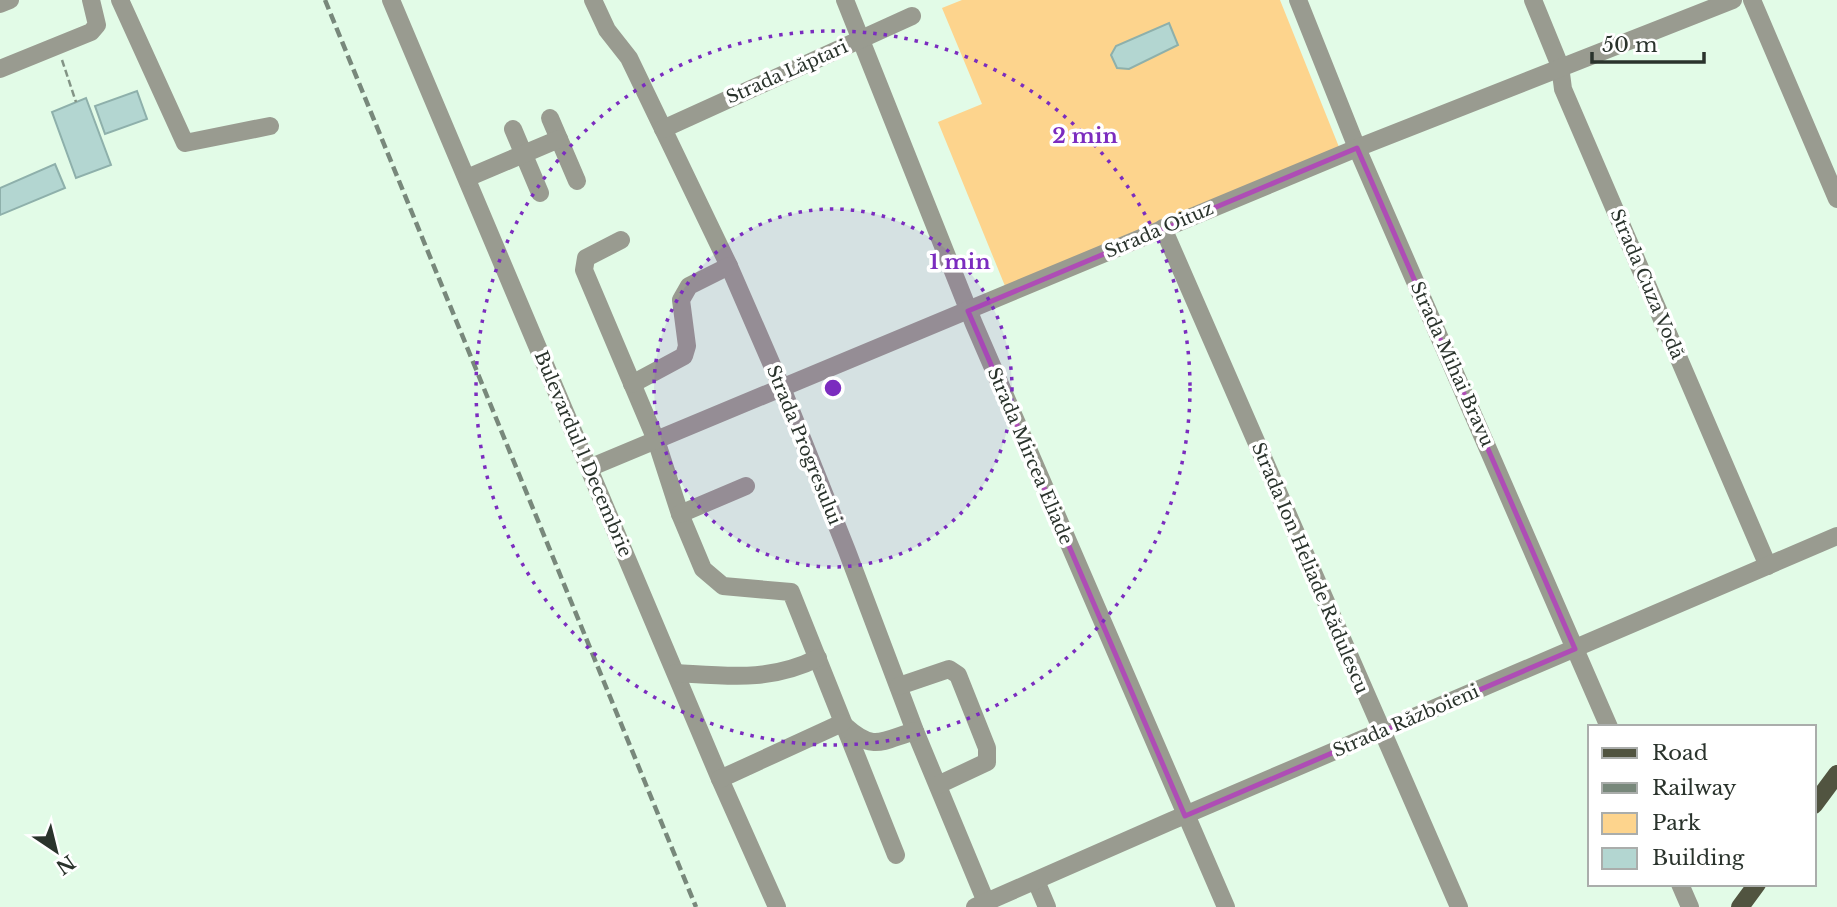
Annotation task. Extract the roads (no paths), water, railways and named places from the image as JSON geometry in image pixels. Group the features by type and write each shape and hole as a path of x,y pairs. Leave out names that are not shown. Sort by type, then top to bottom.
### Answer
{"main road":[{"path":"1816,802 1837,774"},
{"path":"1740,907 1756,886"}],"street":[{"path":"0,4 10,0"},
{"path":"0,69 91,32 97,25 91,0"},
{"path":"120,0 185,143 270,126"},
{"name":"Bulevardul 1 Decembrie","path":"391,0 776,907"},
{"name":"Strada Progresului","path":"593,0 607,30 629,58 729,266 782,388 938,785 981,905"},
{"name":"Strada Mircea Eliade","path":"845,0 968,311 1226,907"},
{"name":"Strada Mihai Bravu","path":"1298,0 1357,148 1608,725"},
{"name":"Strada Cuza Vodă","path":"1533,0 1560,66 1563,89 1768,566"},
{"name":"Strada Oituz","path":"589,468 1357,148 1733,0"},
{"path":"1752,0 1837,200"},
{"name":"Strada Lăptari","path":"663,129 912,16"},
{"path":"550,118 578,181"},
{"path":"513,129 540,193"},
{"path":"467,178 559,138"},
{"name":"Strada Ion Heliade Rădulescu","path":"1163,228 1459,907"},
{"path":"621,240 586,258 584,270 656,440 680,513 703,569 723,586 791,592 896,855"},
{"path":"632,384 684,356 687,346 681,300 690,286 729,266"},
{"path":"680,513 746,486"},
{"name":"Strada Războieni","path":"981,905 1837,536"},
{"path":"677,673 752,677 796,669 818,658"},
{"path":"899,686 949,669 958,675 988,748 987,762 938,785"},
{"path":"842,723 862,741 875,743 915,731"},
{"path":"720,779 842,723"},
{"path":"1036,881 1047,907"},
{"path":"1681,886 1690,907"}],"railway":[{"path":"325,0 696,907"}]}
